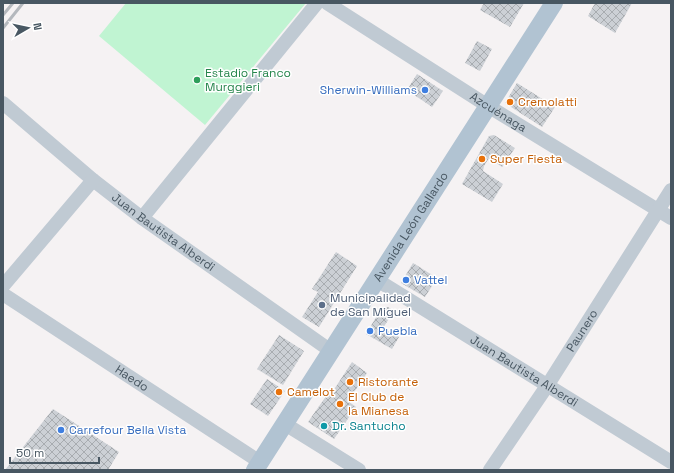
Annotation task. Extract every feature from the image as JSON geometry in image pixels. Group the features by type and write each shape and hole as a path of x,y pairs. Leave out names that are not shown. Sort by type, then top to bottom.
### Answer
{"main road":[{"name":"Avenida León Gallardo","path":"258,466 554,3"}],"street":[{"path":"142,218 317,3"},
{"name":"Azcuénaga","path":"327,3 488,106 671,218"},
{"name":"Juan Bautista Alberdi","path":"3,103 93,180 142,218 331,351"},
{"path":"3,286 93,180"},
{"name":"Paunero","path":"490,470 547,386 671,190"},
{"name":"Juan Bautista Alberdi","path":"377,280 671,462"},
{"name":"Haedo","path":"3,294 258,466"},
{"path":"285,424 359,470"}],"green space":[{"name":"Estadio Franco Murggieri","path":"126,3 306,3 205,125 99,36"}],"building":[{"path":"484,3 524,3 510,27 480,10"},
{"path":"595,3 632,3 615,33 588,16"},
{"path":"477,41 492,49 480,71 465,63"},
{"name":"Sherwin-Williams","path":"417,74 443,91 432,107 407,90"},
{"path":"517,83 555,107 542,127 505,103"},
{"path":"494,135 515,148 502,167 489,158 484,166 483,171 503,184 492,202 462,184 489,136"},
{"name":"Municipalidad de San Miguel","path":"336,252 357,266 319,327 302,317 318,292 312,289"},
{"path":"413,263 437,278 425,297 401,283"},
{"path":"388,307 394,311 383,328 399,337 392,349 366,334 381,309"},
{"path":"279,335 304,351 283,385 257,369"},
{"path":"352,362 367,373 348,401 356,407 334,439 308,422 331,389 333,391"},
{"path":"267,379 285,391 268,416 250,404"},
{"name":"Carrefour Bella Vista","path":"53,409 119,452 108,470 5,470"}],"railway":[{"path":"3,15 13,3"},
{"path":"3,28 23,3"}],"place":[{"name":"Estadio Franco Murggieri","path":"197,80"},
{"name":"Sherwin-Williams","path":"425,90"},
{"name":"Cremolatti","path":"510,102"},
{"name":"Super Fiesta","path":"482,159"},
{"name":"Vattel","path":"406,280"},
{"name":"Municipalidad de San Miguel","path":"322,305"},
{"name":"Puebla","path":"370,331"},
{"name":"Ristorante","path":"350,382"},
{"name":"Camelot","path":"279,392"},
{"name":"El Club de la Mianesa","path":"340,404"},
{"name":"Dr. Santucho","path":"324,426"},
{"name":"Carrefour Bella Vista","path":"61,430"}]}
